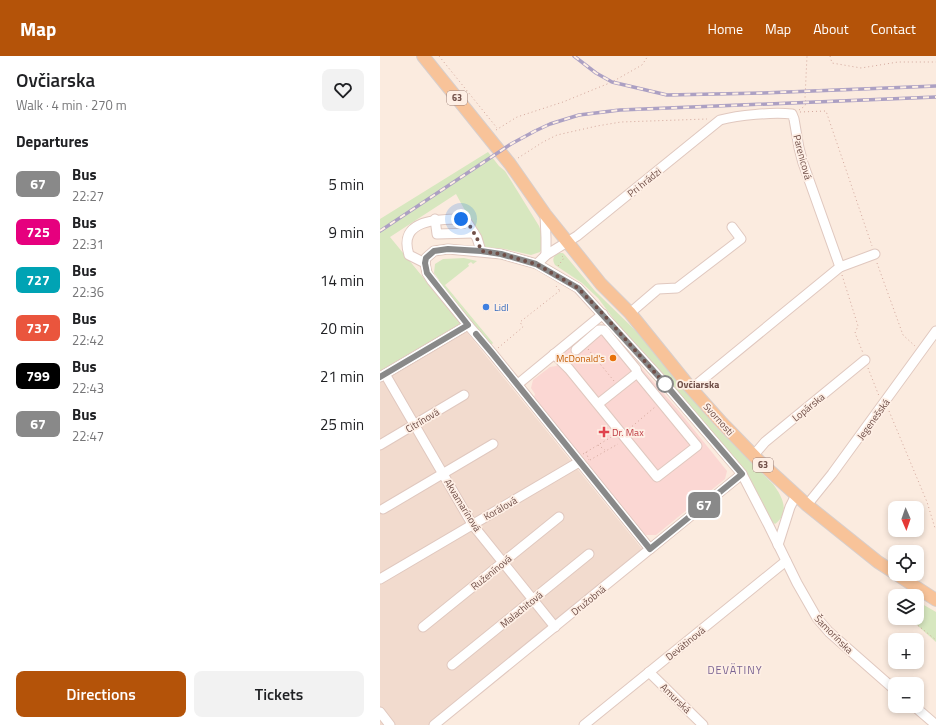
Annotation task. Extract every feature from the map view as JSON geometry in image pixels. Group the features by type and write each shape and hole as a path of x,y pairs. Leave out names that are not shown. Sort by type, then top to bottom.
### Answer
{"main road":[{"name":"63","path":"423,56 510,164"},
{"name":"Svornosti","path":"510,164 545,214 601,284 630,312 722,423 753,456 807,505 888,568"},
{"name":"Svornosti","path":"907,581 936,600"}],"street":[{"name":"Parenicová","path":"720,120 730,117 783,113 792,114 803,163 840,267"},
{"name":"Pri hrádzi","path":"536,264 577,236 720,120"},
{"path":"545,214 546,256"},
{"path":"481,251 477,238 465,218 424,222 412,229 406,241 409,255 426,261 427,273 468,325 582,460 650,549"},
{"path":"448,219 452,233"},
{"path":"448,219 452,233"},
{"path":"630,312 658,289 678,288 741,239 732,227"},
{"path":"452,233 474,233"},
{"name":"Šamorínska","path":"426,261 434,251 448,249 501,254 536,264 578,288 660,378 742,474 817,618 829,632 888,684"},
{"path":"690,386 696,385 840,267 874,254"},
{"path":"518,384 603,314"},
{"path":"382,376 468,325"},
{"path":"554,354 569,369 598,404 620,437 657,477 697,446 660,402 637,373 636,369 604,330 599,330 580,347"},
{"name":"Jegenešská","path":"807,505 883,406 936,331"},
{"name":"Lopárska","path":"753,456 765,442 865,360"},
{"path":"598,404 637,373"},
{"name":"Akvamarínová","path":"382,376 444,474 472,524 555,627"},
{"name":"Citrínová","path":"380,445 464,395"},
{"path":"383,509 493,444"},
{"name":"Korálová","path":"380,579 582,460"},
{"name":"Družobná","path":"434,725 742,474"},
{"path":"778,545 790,507 796,495"},
{"name":"Ruženínová","path":"422,627 559,517"},
{"name":"Malachitová","path":"452,664 589,554"},
{"name":"Devätinová","path":"584,725 786,561"},
{"name":"Amurská","path":"649,672 703,725"},
{"path":"380,712 390,725"},
{"path":"922,713 936,725"}],"path":[{"path":"439,56 498,129"},
{"path":"487,135 517,117 563,102 612,82 642,65 648,56"},
{"path":"807,56 806,102 805,106 795,112 826,111 903,335 922,351"},
{"path":"830,56 832,63 861,68 898,62 936,62"},
{"path":"510,164 543,142 557,135 597,126 622,122 702,119 720,120"},
{"path":"840,267 858,326 855,333 879,397 927,502 935,528"},
{"path":"496,349 523,327 520,322 565,286"},
{"path":"580,347 616,383"},
{"path":"620,437 598,445 586,452 582,460 589,460 606,451 660,402"},
{"path":"598,445 606,451"},
{"path":"586,452 589,460"},
{"path":"917,625 936,640"}],"shaded area":[{"path":"411,263 642,549 429,725 380,725 380,284"},
{"path":"601,325 607,328 678,410 727,471 725,479 656,535 646,535 643,532 641,533 553,424 534,397 535,394 531,388 533,380 550,367 556,366 566,359 564,355 565,351 594,326"}],"green space":[{"path":"488,152 505,171 539,226 544,240 542,249 540,252 531,255 505,249 485,247 456,194 390,237 462,325 380,371 380,219"},
{"path":"558,253 563,253 565,255 595,291 636,331 717,428 773,484 782,499 784,509 780,519 775,524 770,520 747,473 624,333 598,298 582,283 555,265 554,258"},
{"path":"464,258 477,261 473,264 471,262 468,264 469,266 445,285 493,343 491,345 437,281 439,280 434,273 435,264 443,259"},
{"path":"924,605 936,612 936,642 917,625 924,625"}],"railway":[{"path":"574,56 596,73 612,82 667,95 763,93 936,86"},
{"path":"380,231 511,144 550,124 579,115 620,110 936,97"}],"bus line":[{"name":"67","path":"380,377 468,325 432,281 427,273 425,263 426,258 434,251 448,249 501,254 536,264 578,288 660,378 742,474 650,549 476,334"}],"place":[{"name":"Lidl","path":"486,307"},
{"name":"McDonald's","path":"613,358"},
{"name":"Ovčiarska","path":"665,384"},
{"name":"Dr. Max","path":"604,432"}],"district":[{"name":"DEVÄTINY","path":"735,670"}],"route":[{"path":"461,219 465,218 477,238 481,251 501,254 536,264 578,288 665,384"}]}
